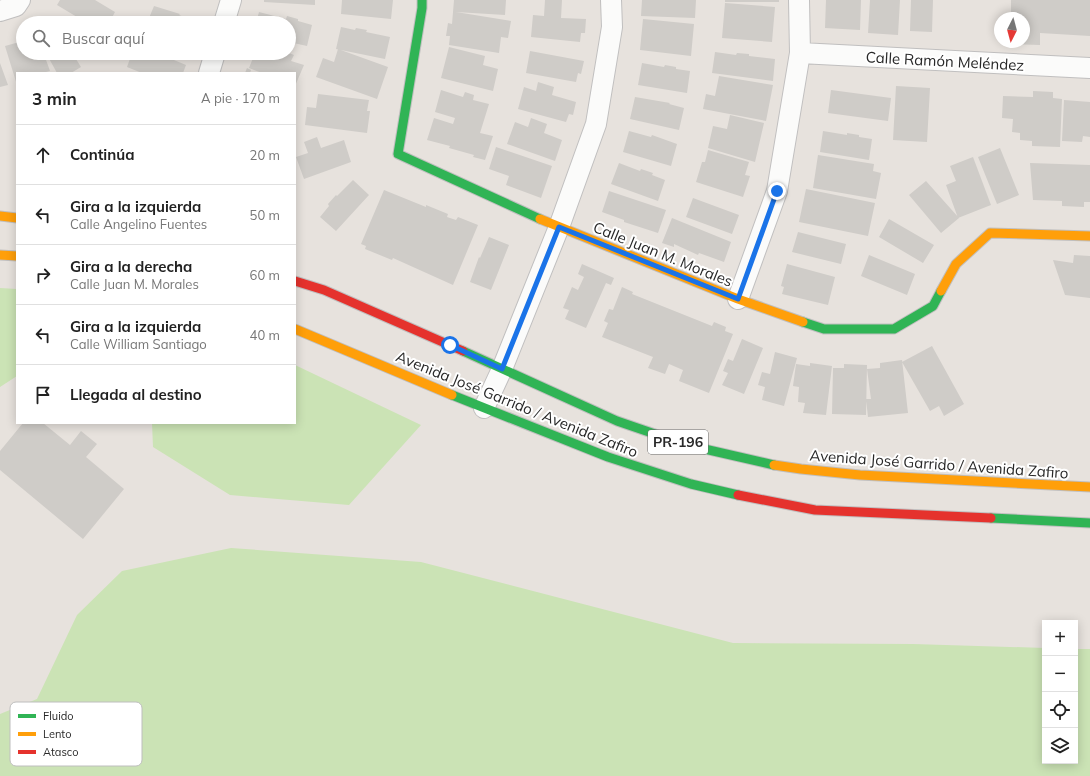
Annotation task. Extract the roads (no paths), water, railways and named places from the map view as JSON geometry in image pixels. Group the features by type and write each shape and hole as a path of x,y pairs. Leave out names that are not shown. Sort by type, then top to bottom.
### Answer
{"main road":[{"name":"Calle Juan M. Morales","path":"422,0 422,8 398,154 559,227 738,299 824,329 894,329 933,306 956,264 990,233 1090,236"},
{"path":"0,216 16,218"},
{"path":"0,255 16,256"},
{"name":"Avenida José Garrido / Avenida Zafiro","path":"296,281 331,293 617,421 687,445 758,462 801,469 860,475 1090,487"},
{"name":"Avenida José Garrido / Avenida Zafiro","path":"296,329 484,408 608,457 691,484 766,501 815,510 1090,523"}],"street":[{"path":"0,11 16,6 20,0"},
{"path":"226,16 231,0"},
{"path":"484,408 502,369 559,227 596,124 612,27 611,0"},
{"path":"738,299 777,191 800,53 799,0"},
{"name":"Calle Ramón Meléndez","path":"800,53 1090,68"},
{"path":"209,72 213,60"}]}
